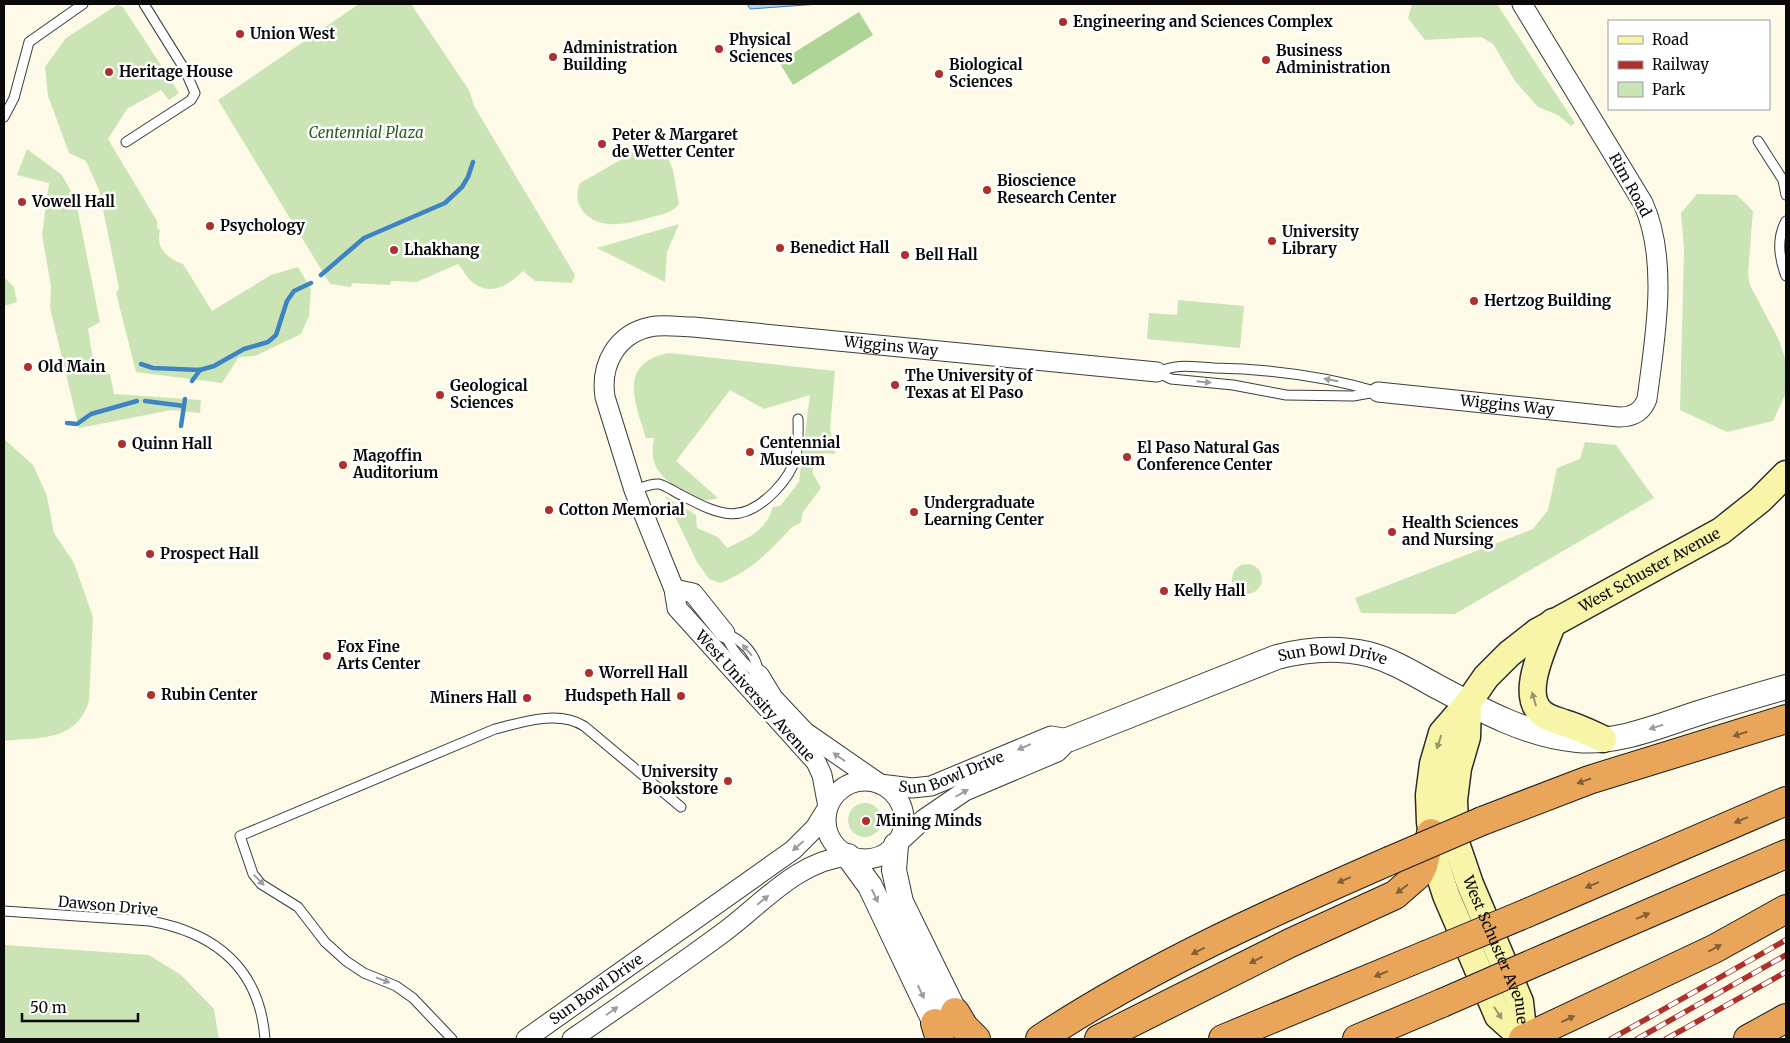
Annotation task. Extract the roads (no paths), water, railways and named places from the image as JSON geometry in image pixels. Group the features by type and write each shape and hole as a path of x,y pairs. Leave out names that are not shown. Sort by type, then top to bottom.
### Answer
{"highway":[{"path":"1040,1039 1074,1017 1173,963 1278,910 1482,821 1589,780 1786,719"},
{"path":"1223,1039 1527,913 1786,801"},
{"path":"1100,1039 1290,943 1394,895 1419,874 1424,866 1431,833"},
{"path":"1357,1039 1786,854"},
{"path":"1523,1039 1714,949 1786,909"},
{"path":"1748,1039 1785,1019"},
{"path":"943,1025 964,1027 976,1039"}],"main road":[{"name":"West Schuster Avenue","path":"1523,1039 1498,1016 1440,878 1431,833 1429,795 1442,733 1468,703 1486,678 1509,654 1553,622 1720,531 1760,500 1786,474"},
{"path":"1553,622 1533,679 1531,693 1536,707 1551,719 1603,739"},
{"name":"West Schuster Avenue","path":"1468,703 1467,737 1458,768 1455,792 1456,842 1470,884 1520,1002 1523,1039"}],"street":[{"name":"Rim Road","path":"1522,4 1643,203 1656,241 1659,279 1647,399 1644,407 1635,414"},
{"name":"Wiggins Way","path":"626,336 652,326 693,327 1157,372"},
{"name":"West University Avenue","path":"626,336 612,353 606,366 603,387 634,490 674,589 677,608 816,762 824,782 828,808"},
{"name":"Wiggins Way","path":"1378,392 1619,417 1635,414"},
{"name":"West University Avenue","path":"674,589 693,594 725,633"},
{"name":"Sun Bowl Drive","path":"880,784 912,788 931,786 1051,736 1070,739 1278,657 1314,650 1342,650 1382,658 1468,703 1548,734 1579,740 1603,739 1643,731 1786,687"},
{"name":"West University Avenue","path":"759,674 773,698 805,732 880,784"},
{"path":"848,856 870,859 886,853 924,819 965,791 1057,752 1070,739"},
{"path":"870,782 880,784 892,792 902,807 904,824 896,845 894,870 899,896 943,1025 870,886 848,856 838,849 829,834 826,817 828,808 837,793 852,783 870,782"},
{"name":"Sun Bowl Drive","path":"526,1039 793,850 815,828 828,808"},
{"name":"Sun Bowl Drive","path":"572,1039 725,931 800,871 826,860 848,856"}],"lane":[{"path":"4,117 14,98 29,42 83,4"},
{"path":"126,142 191,100 195,93 185,70 144,4"},
{"path":"1758,141 1783,180 1786,195"},
{"path":"1786,221 1782,229 1780,243 1781,263 1786,276"},
{"name":"Wiggins Way","path":"1157,372 1174,365 1271,370 1354,384 1378,392"},
{"name":"Wiggins Way","path":"1157,372 1172,379 1233,386 1286,395 1353,396 1378,392"},
{"path":"634,490 648,485 660,485 705,508 731,515 745,514 762,504 784,482 797,459 798,419"},
{"path":"698,633 714,618"},
{"name":"West University Avenue","path":"725,633 738,638 758,661 759,674"},
{"path":"452,1039 413,998 396,986 364,973 346,961 325,942 298,907 261,884 253,874 240,836 495,729 553,718 570,720 584,726 681,806"},
{"name":"Dawson Drive","path":"4,911 150,921 171,925 204,938 232,958 251,986 264,1021 265,1039"}],"water":[{"path":"747,4 819,4 750,9"}],"waterway":[{"path":"321,275 364,238 445,203 462,187 473,162"},
{"path":"141,364 153,368 200,370 214,366 244,349 268,342 276,335 287,301 294,291 311,283"},
{"path":"192,381 200,370"},
{"path":"145,401 184,406 185,399"},
{"path":"67,423 77,424 91,414 137,401"},
{"path":"181,426 184,406"}],"railway":[{"path":"1611,1039 1786,940"},
{"path":"1637,1039 1786,955"},
{"path":"1666,1039 1786,972"}],"place":[{"name":"Engineering and Sciences Complex","path":"1063,22"},
{"name":"Union West","path":"240,34"},
{"name":"Physical Sciences","path":"719,49"},
{"name":"Administration Building","path":"553,57"},
{"name":"Business Administration","path":"1266,60"},
{"name":"Heritage House","path":"109,72"},
{"name":"Biological Sciences","path":"939,74"},
{"name":"Peter & Margaret de Wetter Center","path":"602,144"},
{"name":"Bioscience Research Center","path":"987,190"},
{"name":"Vowell Hall","path":"22,202"},
{"name":"Psychology","path":"210,226"},
{"name":"University Library","path":"1272,241"},
{"name":"Benedict Hall","path":"780,248"},
{"name":"Lhakhang","path":"394,250"},
{"name":"Bell Hall","path":"905,255"},
{"name":"Hertzog Building","path":"1474,301"},
{"name":"Old Main","path":"28,367"},
{"name":"The University of Texas at El Paso","path":"895,385"},
{"name":"Geological Sciences","path":"440,395"},
{"name":"Quinn Hall","path":"122,444"},
{"name":"Centennial Museum","path":"750,452"},
{"name":"El Paso Natural Gas Conference Center","path":"1127,457"},
{"name":"Magoffin Auditorium","path":"343,465"},
{"name":"Cotton Memorial","path":"549,510"},
{"name":"Undergraduate Learning Center","path":"914,512"},
{"name":"Health Sciences and Nursing","path":"1392,532"},
{"name":"Prospect Hall","path":"150,554"},
{"name":"Kelly Hall","path":"1164,591"},
{"name":"Fox Fine Arts Center","path":"327,656"},
{"name":"Worrell Hall","path":"589,673"},
{"name":"Rubin Center","path":"151,695"},
{"name":"Hudspeth Hall","path":"681,696"},
{"name":"Miners Hall","path":"527,698"},
{"name":"University Bookstore","path":"728,781"},
{"name":"Mining Minds","path":"866,821"}],"park label":[{"name":"Centennial Plaza","path":"366,133"}]}
